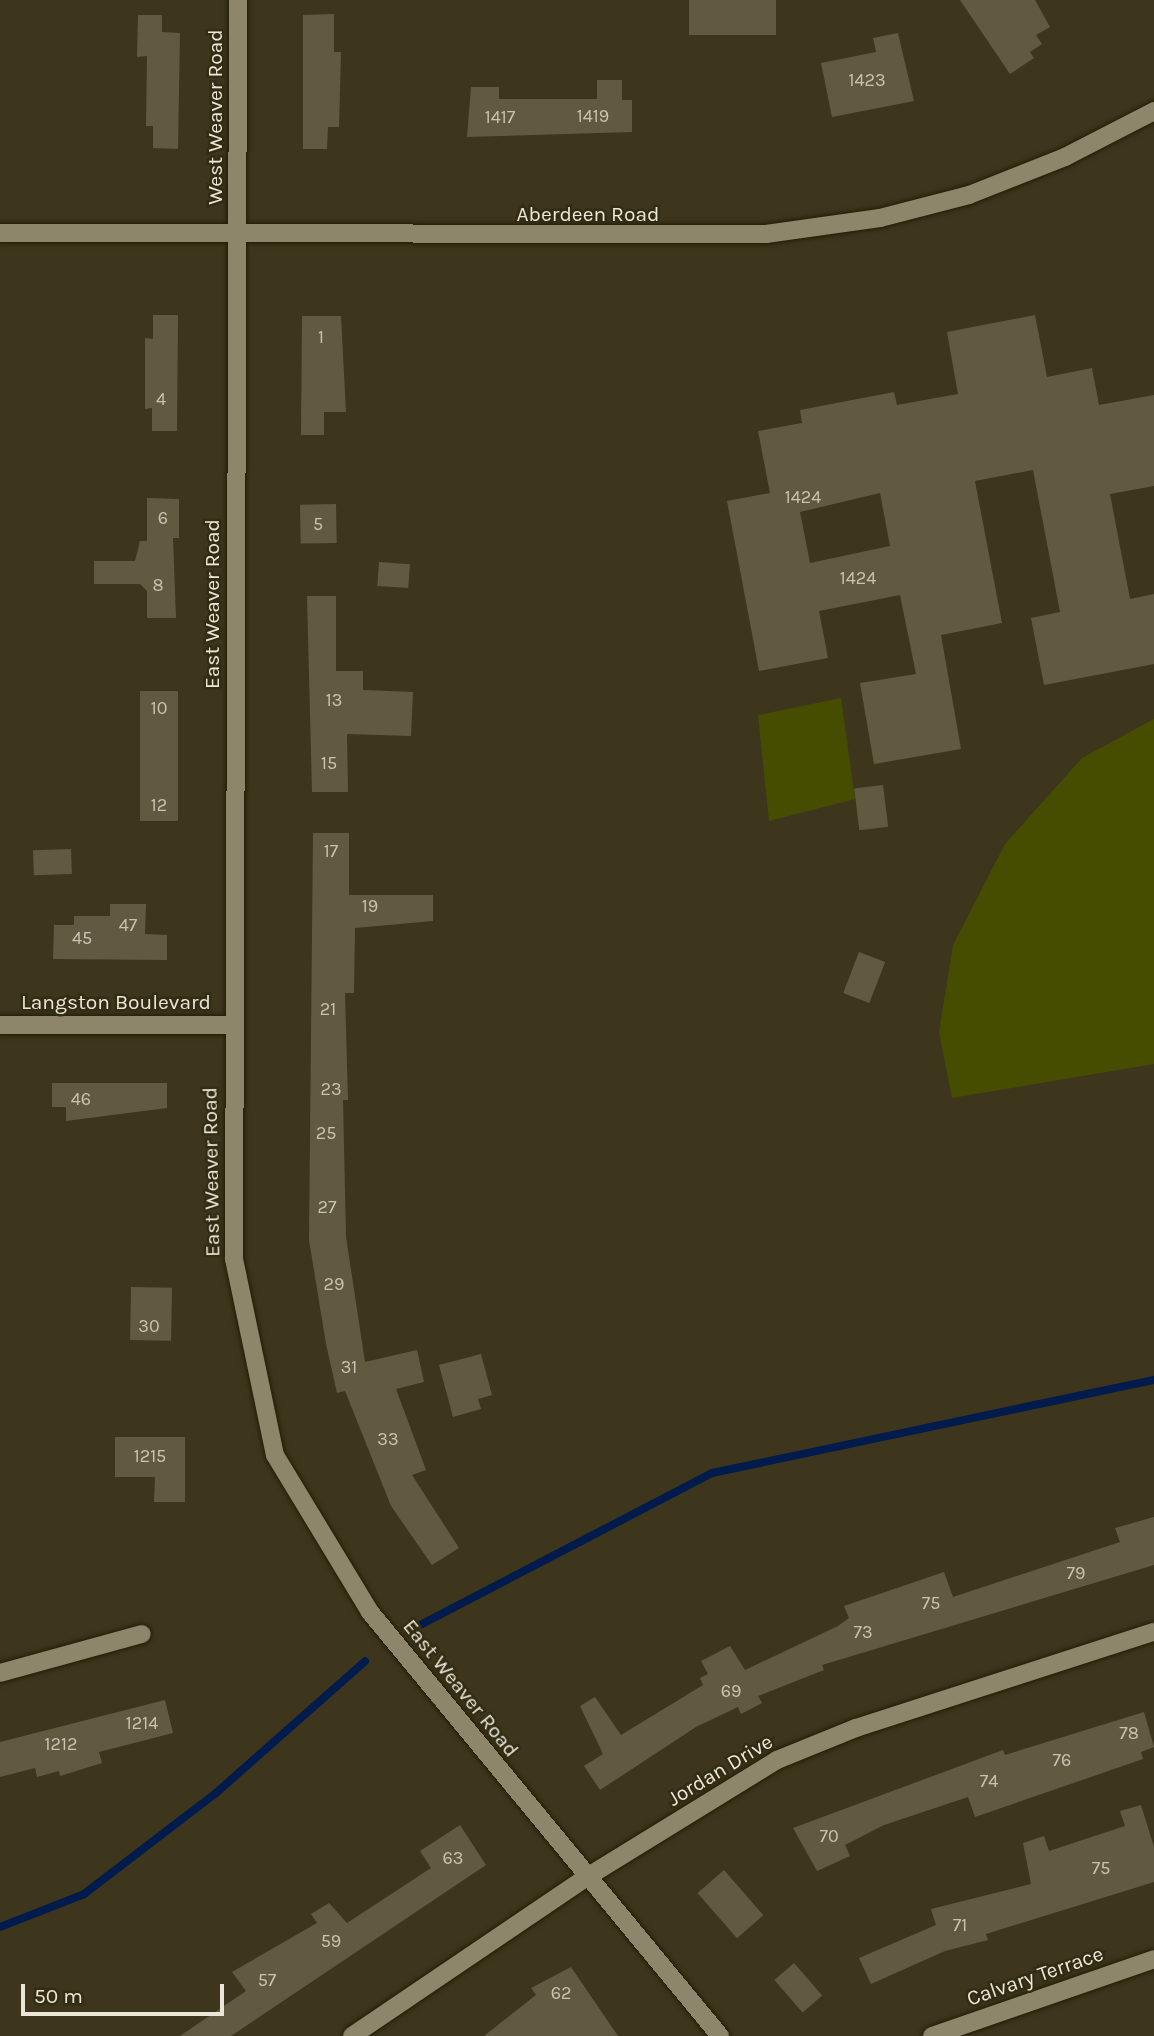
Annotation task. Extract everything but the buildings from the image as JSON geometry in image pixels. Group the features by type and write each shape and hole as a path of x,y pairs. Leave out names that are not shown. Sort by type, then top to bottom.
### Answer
{"street":[{"name":"West Weaver Road","path":"238,0 238,234"},
{"name":"Aberdeen Road","path":"0,233 646,237 790,231 969,195 1056,161 1154,111"},
{"name":"East Weaver Road","path":"238,234 232,1025 233,1259 275,1455 370,1612 720,2036"},
{"name":"Langston Boulevard","path":"0,1025 232,1025"},
{"name":"Jordan Drive","path":"352,2036 587,1877 777,1760 856,1728 1154,1632"},
{"path":"0,1672 142,1634"},
{"name":"Calvary Terrace","path":"932,2036 1154,1959"}],"green space":[{"path":"841,698 855,799 769,821 758,715"},
{"path":"1154,719 1154,1064 952,1098 939,1032 953,945 1005,844 1082,758"}],"waterway":[{"path":"422,1624 712,1473 1154,1380"},
{"path":"0,1927 84,1894 216,1793 365,1661"}]}
